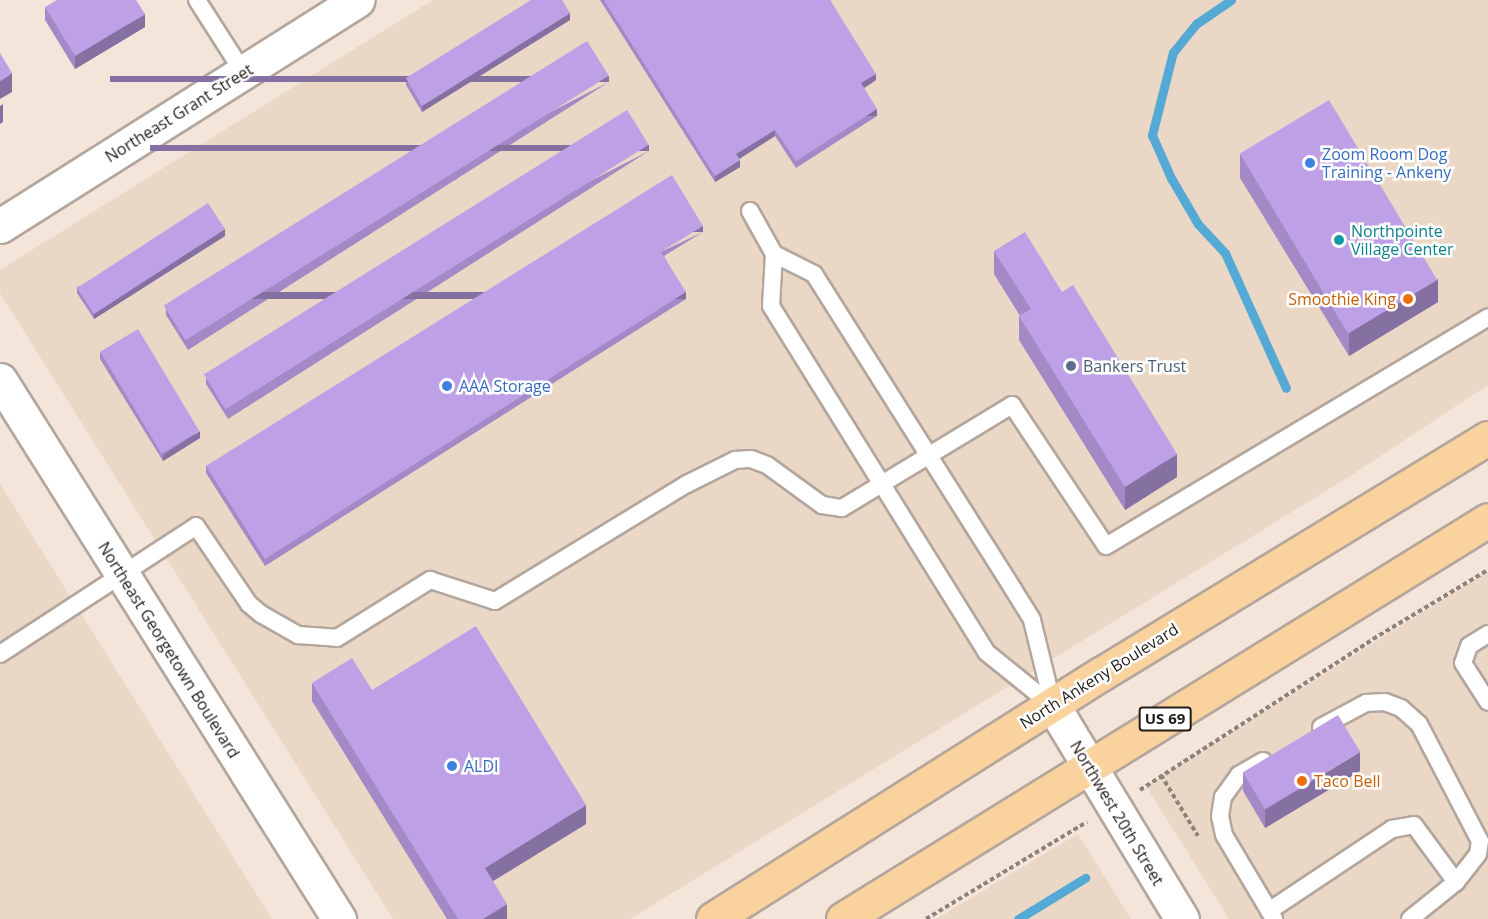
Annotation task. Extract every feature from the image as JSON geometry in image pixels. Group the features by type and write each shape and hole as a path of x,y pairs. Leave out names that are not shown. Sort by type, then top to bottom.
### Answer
{"main road":[{"name":"North Ankeny Boulevard","path":"713,919 1488,438"},
{"name":"US 69","path":"843,919 1488,520"}],"street":[{"name":"Northeast Grant Street","path":"0,226 358,0"},
{"name":"Northeast Georgetown Boulevard","path":"0,380 339,919"},
{"name":"Northwest 20th Street","path":"1053,706 1088,768 1182,919"}],"lane":[{"path":"197,0 243,72"},
{"path":"750,212 774,254 771,306 986,652 1053,706"},
{"path":"774,254 814,274 927,457 1032,620 1053,706"},
{"path":"0,654 196,526 255,609 298,635 338,638 430,580 495,601 687,484 735,460 751,459 767,465 822,505 842,508 1012,405 1106,546 1488,317"},
{"path":"1488,634 1469,646 1463,663 1488,702"},
{"path":"1301,739 1366,703 1385,702 1401,708 1419,724 1480,841 1478,854 1456,882 1410,919"},
{"path":"1280,751 1239,775 1223,797 1220,816 1224,835 1271,915 1402,825 1414,825 1425,834 1456,882"}],"path":[{"path":"926,919 1066,832 1113,809 1171,768 1488,570"}],"shaded area":[{"path":"433,0 1488,0 1488,385 1347,478 630,919 393,919 0,293 0,270"},
{"path":"0,484 272,919 0,919"},
{"path":"1488,571 1488,919 1229,919 1146,786"},
{"path":"1078,834 1131,919 936,919 1069,839"}],"building":[{"path":"57,0 136,0 145,14 75,56 45,7"},
{"path":"531,0 562,0 570,13 422,106 406,78"},
{"path":"604,0 830,0 876,74 861,83 877,109 796,161 775,130 736,154 740,160 715,176"},
{"path":"587,41 609,76 186,340 164,305"},
{"path":"0,53 12,73 0,81"},
{"name":"Northpointe Village Center","path":"1329,100 1437,280 1348,334 1240,154"},
{"path":"627,110 649,145 226,409 204,374"},
{"name":"AAA Storage","path":"672,175 703,226 661,252 686,292 265,559 206,466"},
{"path":"208,203 225,229 94,314 77,288"},
{"name":"Bankers Trust","path":"1025,232 1062,292 1073,285 1177,454 1125,487 1019,316 1031,309 994,251"},
{"path":"138,329 199,431 162,454 100,352"},
{"name":"ALDI","path":"476,626 586,805 485,868 507,904 483,919 458,919 312,683 352,658 372,690"},
{"path":"1338,715 1360,752 1265,809 1243,772"}],"waterway":[{"path":"1231,0 1196,24 1173,52 1152,135 1171,178 1198,224 1225,253 1286,388"},
{"path":"1018,919 1085,878"}],"place":[{"name":"Zoom Room Dog Training - Ankeny","path":"1310,163"},
{"name":"Northpointe Village Center","path":"1339,240"},
{"name":"Smoothie King","path":"1408,299"},
{"name":"Bankers Trust","path":"1071,366"},
{"name":"AAA Storage","path":"447,386"},
{"name":"ALDI","path":"452,766"},
{"name":"Taco Bell","path":"1302,781"}]}
